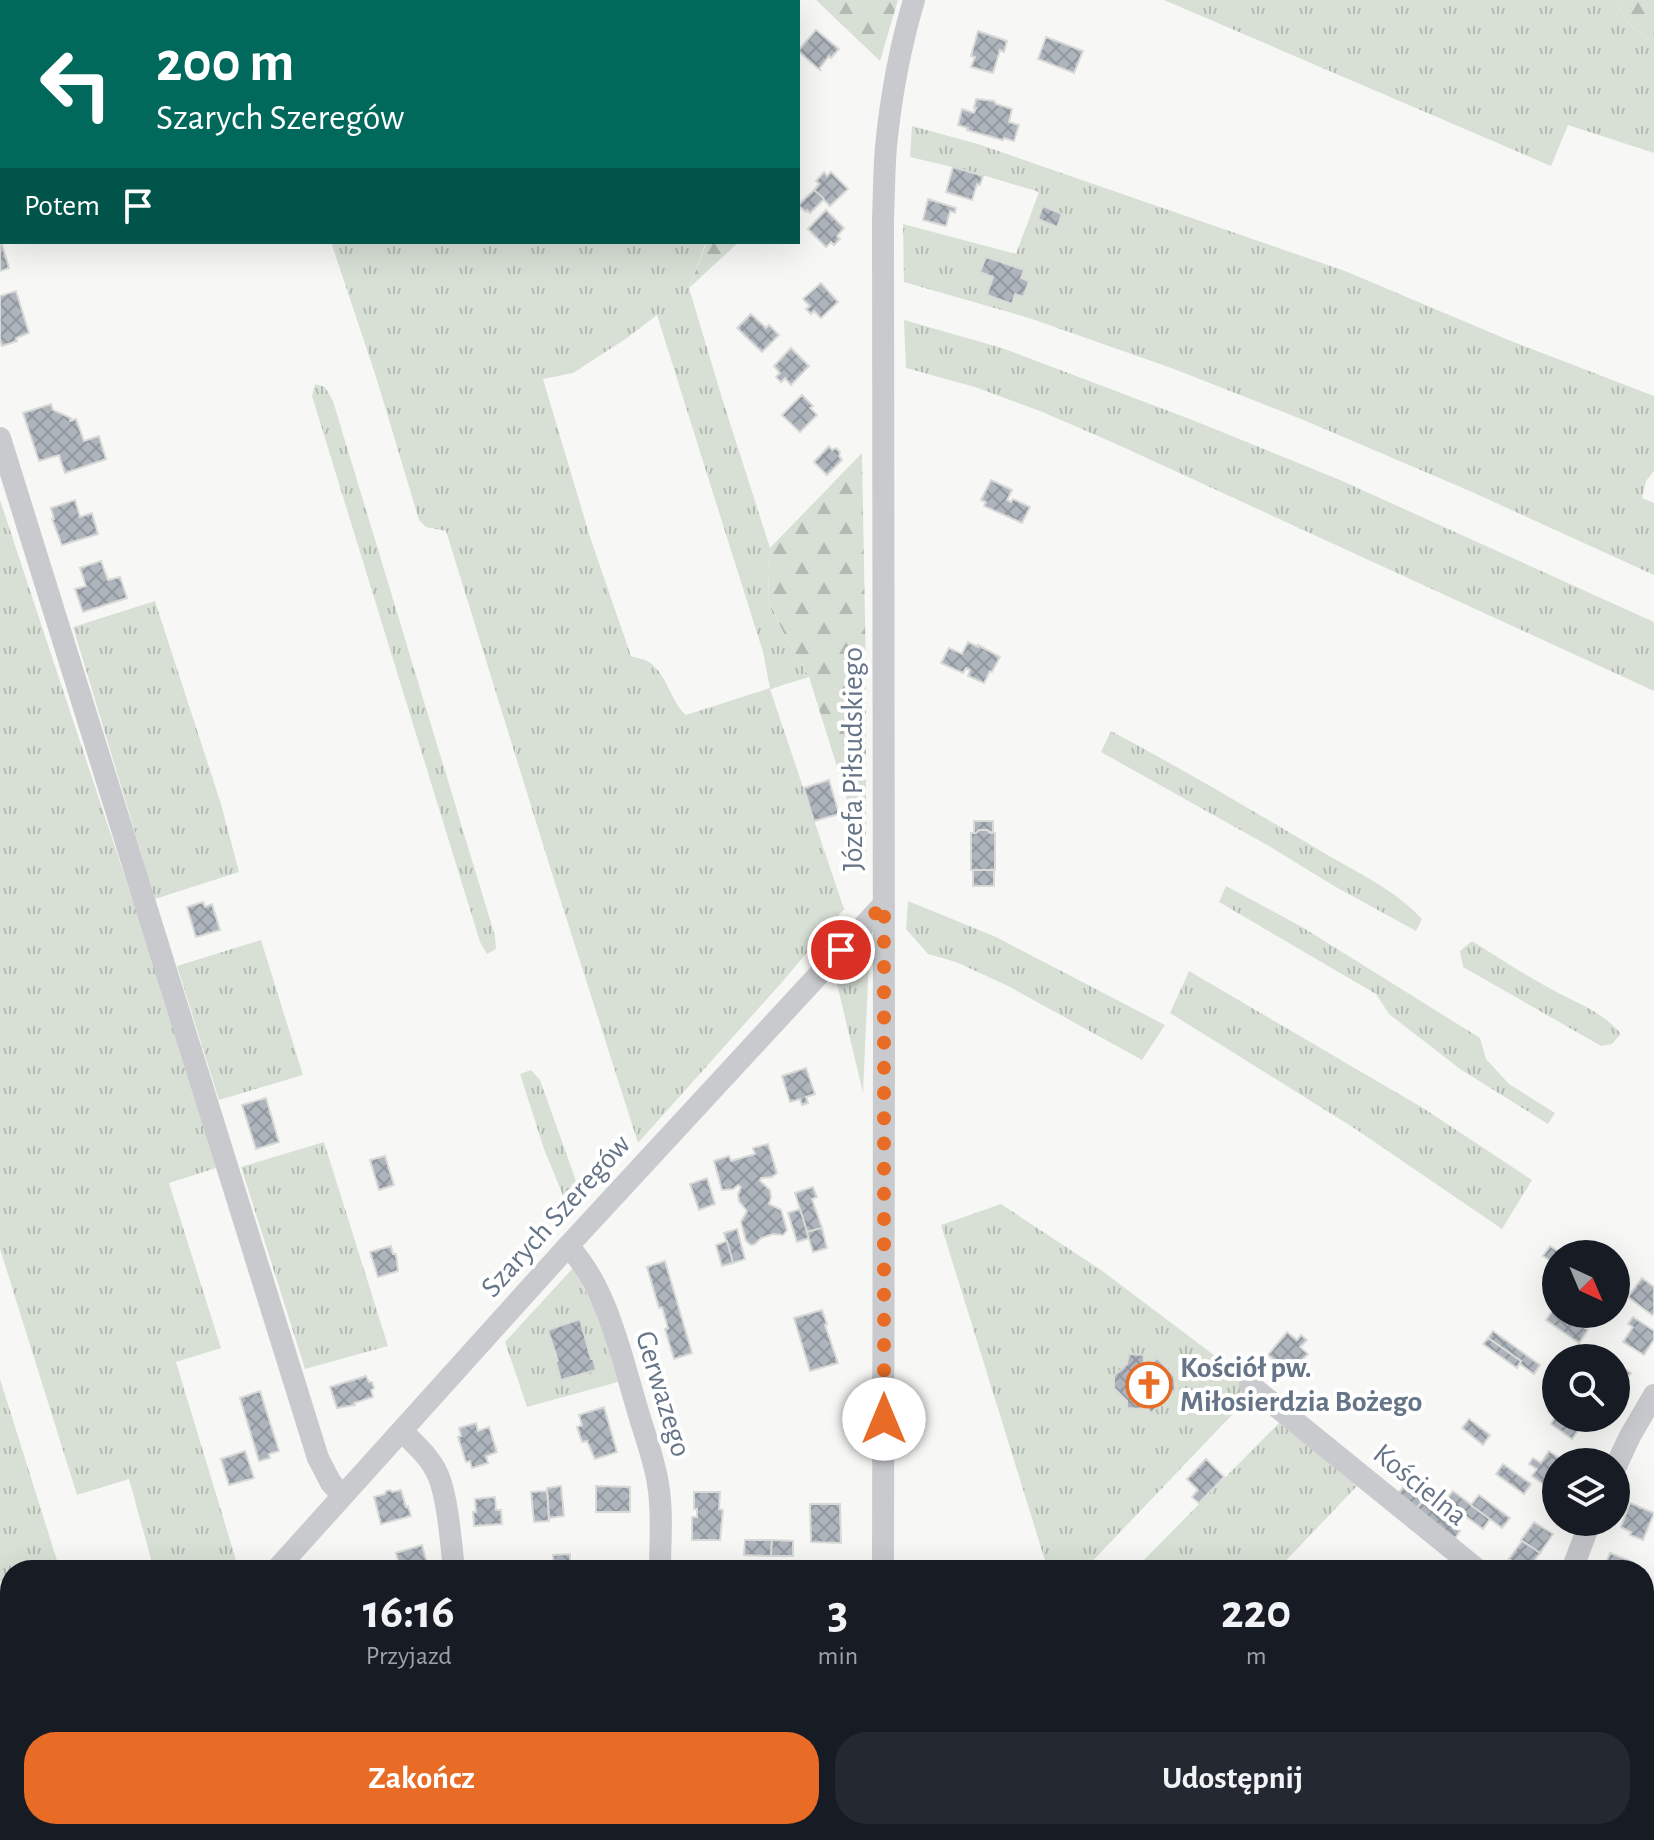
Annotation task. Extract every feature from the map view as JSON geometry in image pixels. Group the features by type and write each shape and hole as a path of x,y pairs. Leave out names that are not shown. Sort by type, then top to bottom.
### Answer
{"street":[{"name":"Józefa Piłsudskiego","path":"883,1560 883,220 886,146 895,78 914,0"},
{"path":"0,438 318,1458 331,1483 342,1495"},
{"name":"Szarych Szeregów","path":"285,1560 568,1246 884,904"},
{"name":"Gerwazego","path":"568,1246 586,1267 605,1308 654,1466 660,1504 660,1560"},
{"name":"Kościelna","path":"1250,1385 1466,1560"},
{"path":"1624,1448 1654,1395"},
{"path":"402,1431 423,1452 438,1475 453,1560"},
{"path":"1576,1560 1585,1536"}],"green space":[{"path":"816,0 898,0 880,61"},
{"path":"1164,0 1614,0 1629,24 1654,44 1654,153 1568,125 1551,166"},
{"path":"1614,0 1654,0 1654,44 1629,24"},
{"path":"912,126 978,144 1345,271 1506,339 1654,396 1654,471 1646,481 1642,498 1654,503 1654,575 1472,492 1174,369 1029,318 904,282 903,224 1016,254 1039,192 910,157"},
{"path":"332,244 705,244 689,288 770,548 768,599 809,677 770,689 844,909 638,1143 446,531 426,527 419,520","holes":["657,315 763,652 770,688 686,715 655,667 631,656 590,537 543,379 573,373"]},
{"path":"706,244 737,244 689,288"},
{"path":"904,320 1002,348 1195,421 1340,480 1654,622 1654,691 1040,411 975,387 906,368"},
{"path":"315,384 325,387 333,401 495,936 496,949 487,954 480,942 312,396"},
{"path":"862,453 866,860 809,677 768,599 770,548"},
{"path":"0,500 186,1061 216,1168 169,1183 221,1348 176,1362 236,1560 151,1560 129,1479 77,1495 0,1249"},
{"path":"155,601 221,804 239,872 155,899 73,627"},
{"path":"1111,731 1389,891 1422,919 1416,931 1101,752"},
{"path":"1226,886 1302,927 1480,1038 1486,1059 1509,1084 1555,1113 1548,1124 1460,1069 1389,1014 1376,994 1219,902"},
{"path":"908,901 996,937 1165,1025 1142,1060 1008,986 956,962 928,954 906,929"},
{"path":"261,940 303,1075 219,1100 177,966"},
{"path":"1472,941 1598,1014 1621,1034 1612,1044 1601,1046 1463,967 1460,951"},
{"path":"865,944 869,959 863,1093 837,984"},
{"path":"1189,971 1423,1108 1532,1180 1502,1229 1354,1128 1170,1013"},
{"path":"531,1070 540,1080 575,1178 579,1198 571,1215 544,1149 520,1074"},
{"path":"324,1142 388,1346 305,1369 241,1167"},
{"path":"1001,1204 1101,1270 1243,1377 1250,1396 1094,1560 1045,1560 941,1225"},
{"path":"573,1268 599,1317 618,1382 527,1407 505,1342"},
{"path":"0,1379 57,1560 0,1560"},
{"path":"1281,1421 1357,1486 1287,1560 1144,1560"}],"building":[{"path":"816,30 839,49 831,58 829,56 819,69 821,71 800,53"},
{"path":"978,31 1007,41 1004,52 1000,50 993,73 971,67"},
{"path":"1046,37 1083,51 1074,73 1038,59"},
{"path":"976,99 994,101 1012,109 1009,122 1019,125 1014,141 958,125 962,109 974,113"},
{"path":"953,167 983,176 972,200 946,192"},
{"path":"824,172 827,176 831,172 848,189 830,206 814,190 819,184 816,181"},
{"path":"814,190 824,199 810,213 800,207"},
{"path":"928,199 956,208 955,213 950,211 946,226 923,220"},
{"path":"1043,206 1062,214 1057,227 1038,219"},
{"path":"826,210 844,228 837,236 840,239 826,247 808,229"},
{"path":"0,244 2,244 9,268 0,271"},
{"path":"986,257 1024,270 1021,278 1029,281 1023,297 1015,294 1012,304 987,295 993,277 980,272"},
{"path":"821,283 838,302 821,318 814,311 811,314 806,309 810,306 803,299"},
{"path":"16,291 29,333 2,346 0,296"},
{"path":"751,314 779,335 762,352 737,328"},
{"path":"791,348 809,366 791,385 785,378 781,382 776,377 780,373 774,366"},
{"path":"802,395 817,415 800,432 782,415"},
{"path":"51,404 53,410 71,418 70,421 76,419 84,441 99,436 106,459 65,473 59,455 39,461 23,413"},
{"path":"829,446 840,452 842,460 827,475 814,462"},
{"path":"991,480 1012,490 1007,500 1011,502 1013,499 1030,507 1022,523 984,506 986,502 981,500"},
{"path":"75,500 80,517 92,513 98,534 62,545 51,508"},
{"path":"101,561 108,580 120,577 127,598 83,612 75,589 86,586 80,568"},
{"path":"968,642 1000,657 984,683 968,676 970,670 966,668 963,673 941,663 949,648 962,654"},
{"path":"829,780 839,814 814,821 804,788"},
{"path":"974,821 993,821 993,833 979,830 974,833"},
{"path":"979,830 995,833 995,870 971,870 971,833"},
{"path":"973,870 994,870 994,886 973,886"},
{"path":"203,902 205,907 212,904 220,930 196,937 187,907"},
{"path":"806,1068 815,1094 806,1097 808,1103 802,1105 800,1099 790,1102 782,1076"},
{"path":"266,1098 279,1142 256,1149 242,1105"},
{"path":"768,1144 777,1173 760,1181 770,1190 769,1204 781,1210 787,1230 783,1235 773,1234 751,1245 746,1241 741,1222 747,1211 739,1201 741,1187 738,1185 722,1190 714,1161 729,1156 731,1161 755,1154 753,1148"},
{"path":"385,1156 394,1185 379,1190 370,1160"},
{"path":"707,1178 715,1204 699,1210 690,1184"},
{"path":"813,1187 817,1197 812,1199 822,1228 807,1232 795,1193"},
{"path":"800,1209 809,1238 797,1242 788,1213"},
{"path":"822,1228 827,1248 813,1252 807,1232"},
{"path":"737,1229 745,1259 733,1263 724,1233"},
{"path":"727,1241 733,1263 722,1266 716,1245"},
{"path":"391,1246 393,1254 396,1254 398,1271 378,1277 370,1252"},
{"path":"665,1261 692,1353 674,1359 662,1307 659,1308 647,1267"},
{"path":"1642,1278 1654,1287 1654,1313 1652,1315 1630,1298"},
{"path":"822,1310 838,1363 810,1371 794,1318"},
{"path":"1633,1317 1654,1331 1654,1339 1644,1355 1623,1342 1633,1327 1630,1321"},
{"path":"580,1319 596,1370 561,1380 548,1330"},
{"path":"1557,1328 1588,1330 1579,1343"},
{"path":"1493,1331 1540,1365 1534,1374 1488,1338"},
{"path":"1287,1332 1297,1340 1301,1335 1307,1340 1300,1347 1308,1354 1291,1372 1268,1355"},
{"path":"1488,1338 1521,1361 1517,1368 1483,1344"},
{"path":"1129,1354 1144,1355 1148,1367 1157,1358 1174,1376 1175,1390 1150,1414 1147,1400 1142,1404 1142,1409 1127,1408 1127,1401 1114,1388 1114,1376 1127,1364"},
{"path":"366,1376 374,1388 371,1390 373,1397 337,1408 330,1387"},
{"path":"260,1391 279,1451 259,1461 240,1398"},
{"path":"604,1407 617,1452 595,1459 587,1441 582,1442 577,1427 582,1425 579,1415"},
{"path":"1469,1419 1490,1435 1483,1445 1462,1428"},
{"path":"476,1423 478,1431 489,1427 497,1452 486,1456 488,1463 472,1468 470,1461 466,1462 458,1437 461,1436 459,1428"},
{"path":"1562,1432 1577,1432 1572,1439"},
{"path":"245,1451 254,1478 229,1485 221,1459"},
{"path":"1533,1458 1541,1463 1542,1483 1532,1476 1537,1469 1529,1464"},
{"path":"1206,1459 1224,1477 1199,1503 1192,1497 1198,1490 1187,1479"},
{"path":"1503,1464 1531,1484 1524,1494 1496,1474"},
{"path":"561,1486 564,1516 549,1518 547,1488"},
{"path":"596,1486 630,1487 630,1512 596,1512"},
{"path":"1404,1486 1423,1501 1414,1511 1396,1496"},
{"path":"390,1490 401,1490 411,1516 381,1524 374,1497"},
{"path":"547,1491 549,1521 534,1522 531,1492"},
{"path":"1453,1491 1490,1519 1483,1529 1445,1501"},
{"path":"694,1492 720,1492 719,1509 723,1510 720,1540 692,1540 692,1517 697,1517"},
{"path":"1479,1495 1510,1518 1502,1528 1471,1505"},
{"path":"495,1497 496,1510 501,1510 502,1524 474,1526 475,1499"},
{"path":"1422,1502 1460,1531 1453,1541 1414,1511"},
{"path":"1630,1503 1654,1513 1643,1540 1630,1535"},
{"path":"810,1504 840,1504 841,1543 811,1542"},
{"path":"1534,1522 1542,1527 1542,1536 1552,1536 1540,1553 1521,1540"},
{"path":"745,1540 772,1540 771,1556 744,1555"},
{"path":"772,1540 793,1541 793,1556 771,1556"},
{"path":"1522,1541 1540,1553 1535,1560 1509,1559"},
{"path":"422,1545 426,1560 398,1560 396,1553"},
{"path":"1610,1553 1628,1560 1607,1560"},
{"path":"570,1554 570,1560 553,1560 553,1555"}],"place":[{"name":"Kościół pw. Miłosierdzia Bożego","path":"1149,1385"}],"route":[{"path":"841,950 884,904 884,1419"}]}
